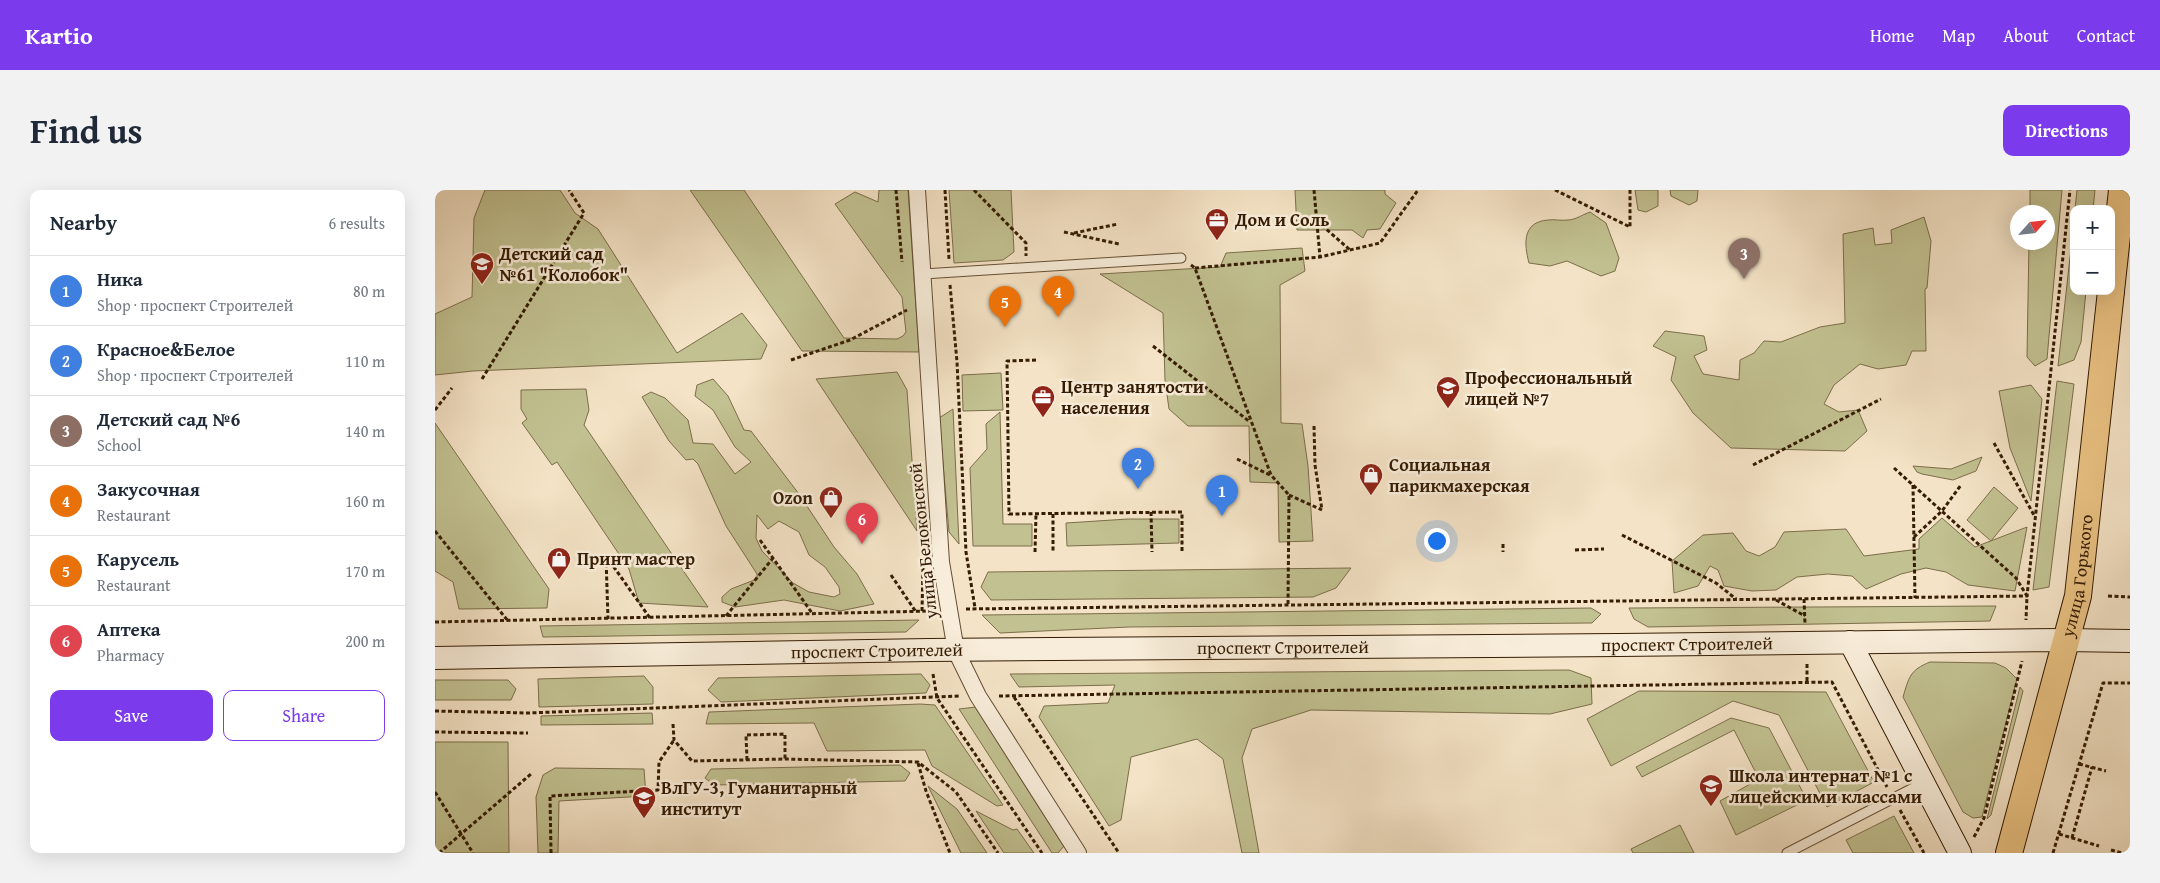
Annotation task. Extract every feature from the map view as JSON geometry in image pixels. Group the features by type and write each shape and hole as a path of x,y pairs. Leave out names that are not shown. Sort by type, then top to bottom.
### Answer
{"main road":[{"name":"улица Горького","path":"2115,257 2123,190"},
{"name":"улица Горького","path":"2009,853 2078,596 2111,295"},
{"name":"проспект Строителей","path":"435,658 1850,642 2130,641"},
{"path":"1850,642 1923,783 1965,849"}],"street":[{"name":"улица Белоконской","path":"917,190 941,562 956,651 979,696 1078,853"}],"lane":[{"path":"923,274 1181,258"},
{"path":"1787,853 1923,783"}],"path":[{"path":"482,379 584,213 569,190"},
{"path":"945,190 949,273 957,362 966,552 975,608"},
{"path":"974,190 1026,243"},
{"path":"1314,190 1320,256"},
{"path":"1195,268 1320,256 1380,243 1418,190"},
{"path":"1555,190 1630,227 1630,190"},
{"path":"1965,849 1984,818 2019,683 2026,641 2027,596 2070,190"},
{"path":"1316,220 1350,250"},
{"path":"1071,233 1119,224"},
{"path":"1064,232 1119,244"},
{"path":"1181,258 1195,268 1271,475 1289,495 1322,510 1315,465 1314,426"},
{"path":"791,360 850,340 907,310"},
{"path":"1153,346 1251,422"},
{"path":"1036,360 1007,361 1009,514 1182,512 1182,552"},
{"path":"435,410 452,388"},
{"path":"1753,466 1881,398"},
{"path":"1995,443 2035,517"},
{"path":"1237,459 1271,475"},
{"path":"1894,468 2016,578 2027,596"},
{"path":"1913,485 1915,598"},
{"path":"1914,538 1942,511 1961,485"},
{"path":"1288,605 1289,495"},
{"path":"1151,512 1152,552"},
{"path":"1035,552 1036,514"},
{"path":"1053,514 1053,552"},
{"path":"435,531 508,621"},
{"path":"1622,535 1710,580 1737,600"},
{"path":"760,540 812,614"},
{"path":"1503,544 1503,552"},
{"path":"1575,550 1604,549"},
{"path":"608,619 606,556 650,618"},
{"path":"726,616 773,558"},
{"path":"891,575 916,612"},
{"path":"435,622 916,612 975,608 2027,596"},
{"path":"2108,596 2130,597"},
{"path":"1775,600 1805,616"},
{"path":"1804,600 1805,626"},
{"path":"1807,664 1807,682"},
{"path":"933,674 937,698 1042,853"},
{"path":"991,696 1832,682 1924,853"},
{"path":"2053,853 2103,683 2130,683"},
{"path":"435,711 547,712 963,696"},
{"path":"1013,697 1119,853"},
{"path":"673,724 674,740 692,761 785,759 918,762 957,792 998,853"},
{"path":"435,732 529,733"},
{"path":"747,760 746,735 785,734 785,759"},
{"path":"551,853 550,796 658,790 659,762 674,740"},
{"path":"918,762 926,791 950,853"},
{"path":"2079,764 2106,771"},
{"path":"2072,838 2092,767"},
{"path":"439,853 531,774"},
{"path":"435,792 473,853"},
{"path":"2059,834 2099,846"},
{"path":"2111,850 2122,853"}],"shaded area":[{"path":"485,190 560,190 575,213 598,229 677,353 742,313 767,345 761,359 473,371 435,375 435,314 472,297 474,218"},
{"path":"690,190 744,190 844,338 897,339 906,332 902,297 835,204 855,192 878,202 879,190 908,190 919,352 802,351"},
{"path":"949,190 1011,190 1014,252 1003,260 954,263"},
{"path":"1295,190 1385,190 1385,194 1396,203 1380,229 1367,230 1363,238 1352,230 1297,230"},
{"path":"1635,190 1658,190 1658,206 1646,212 1638,210"},
{"path":"1670,190 1698,190 1697,201 1689,205 1671,196"},
{"path":"2030,190 2062,190 2047,359 2035,366 2027,357 2029,250 2055,250 2055,205 2030,205"},
{"path":"2077,190 2095,190 2093,205 2075,205"},
{"path":"1590,212 1606,223 1619,258 1615,271 1601,276 1567,261 1550,266 1529,263 1526,242 1529,229 1533,225 1548,220 1571,220"},
{"path":"1924,217 1931,241 1927,288 1925,289 1926,351 1912,351 1906,365 1878,369 1860,364 1834,385 1824,404 1839,412 1858,410 1867,431 1845,451 1731,448 1693,413 1671,380 1676,357 1653,346 1665,331 1704,336 1707,350 1694,356 1703,374 1739,380 1740,360 1754,353 1764,341 1781,342 1820,327 1845,323 1843,234 1873,228 1875,245 1892,243 1891,230"},
{"path":"1302,248 1305,271 1280,285 1281,423 1302,424 1308,466 1313,541 1279,542 1278,483 1250,482 1249,426 1188,426 1169,409 1165,380 1163,313 1100,274 1220,267 1226,253"},
{"path":"2070,257 2070,295 2086,295 2081,342 2074,360 2058,366"},
{"path":"897,372 907,390 917,531 816,379"},
{"path":"1001,373 1003,410 963,411 962,375"},
{"path":"713,379 728,396 744,430 751,431 799,494 834,547 857,574 874,604 840,611 784,600 735,607 722,602 722,597 731,589 757,579 757,574 726,526 698,464 693,459 686,460 669,441 642,397 651,392 665,398 688,420 693,443 713,444 735,474 751,462 735,447 713,410 695,396 697,385","holes":["757,515 768,529 779,521 799,532 809,555 825,567 839,587 840,594 834,597 809,592 793,583 762,551 756,538"]},
{"path":"2057,381 2074,384 2049,587 2033,590"},
{"path":"2031,385 2042,399 2031,501 2010,448 1999,391"},
{"path":"586,389 589,410 584,425 708,607 639,603 629,569 557,462 552,465 522,423 527,419 521,409 521,390"},
{"path":"953,409 959,544 949,532 939,418"},
{"path":"1000,412 1003,524 1032,524 1032,546 973,546 970,468 987,449 986,424"},
{"path":"435,423 549,589 547,608 459,609 453,582 435,571"},
{"path":"1982,457 1976,471 1953,480 1922,474 1917,472 1913,466 1951,469"},
{"path":"1994,487 2018,508 1991,541 1967,520"},
{"path":"1942,518 1975,547 2027,527 2015,591 1968,585 1946,572 1926,568 1901,574 1866,589 1852,576 1828,574 1797,577 1776,590 1752,591 1724,586 1718,570 1710,566 1698,586 1674,593 1672,561 1703,535 1733,533 1746,551 1759,556 1775,547 1784,532 1846,529 1864,556 1919,549 1919,539"},
{"path":"1128,519 1179,519 1179,543 1067,546 1066,523"},
{"path":"1351,568 1336,588 1313,597 991,600 981,587 988,572"},
{"path":"1996,606 1990,621 1648,627 1634,619 1629,608"},
{"path":"1591,608 1601,614 1592,623 1129,627 1000,633 982,615"},
{"path":"919,620 906,632 543,637 540,626"},
{"path":"1930,662 1995,663 2006,668 2017,679 1982,817 1973,818 1963,812 1903,697 1914,671"},
{"path":"1569,670 1591,678 1592,704 1550,714 1311,710 1252,729 1242,758 1259,853 1242,853 1223,759 1197,739 1131,757 1121,820 1109,826 1039,717 1044,706 1108,703 1115,685 1019,687 1010,674"},
{"path":"921,674 930,685 926,693 721,702 708,690 718,678"},
{"path":"644,676 653,687 653,704 539,707 538,679"},
{"path":"435,680 508,680 516,689 511,700 435,700"},
{"path":"2020,687 2023,691 1991,815 1987,819"},
{"path":"1639,691 1826,692 1874,782 1827,807 1779,715 1733,701 1611,766 1587,719"},
{"path":"935,705 1003,805 997,806 932,766 925,750 827,751 814,723 706,724 709,712"},
{"path":"976,707 1064,846 1058,853 1052,853 959,709"},
{"path":"652,713 653,724 541,725 541,716"},
{"path":"1731,718 1769,728 1807,800 1736,835 1720,801 1759,779 1734,730 1642,777 1636,767"},
{"path":"435,742 508,742 509,853 435,853"},
{"path":"900,765 910,773 905,781 714,785 705,778 711,769"},
{"path":"555,768 644,769 646,796 559,801 558,853 538,853 536,797 543,775"},
{"path":"928,786 957,809 987,853 961,853"},
{"path":"976,811 1013,830 1017,829 1034,853 1004,853"},
{"path":"1894,816 1914,853 1853,853 1846,840"},
{"path":"1680,825 1694,853 1633,853 1631,849"}],"place":[{"name":"Дом и Соль","path":"1217,241"},
{"name":"Детский сад №6","path":"1744,279"},
{"name":"Детский сад №61 \"Колобок\"","path":"482,285"},
{"name":"Закусочная","path":"1058,317"},
{"name":"Карусель","path":"1005,327"},
{"name":"Профессиональный лицей №7","path":"1448,409"},
{"name":"Центр занятости населения","path":"1043,418"},
{"name":"Красное&Белое","path":"1138,489"},
{"name":"Социальная парикмахерская","path":"1371,496"},
{"name":"Ника","path":"1222,516"},
{"name":"Ozon","path":"831,519"},
{"name":"Аптека","path":"862,544"},
{"name":"Принт мастер","path":"559,580"},
{"name":"Школа интернат №1 с лицейскими классами","path":"1711,807"},
{"name":"ВлГУ-3, Гуманитарный институт","path":"644,819"}]}
